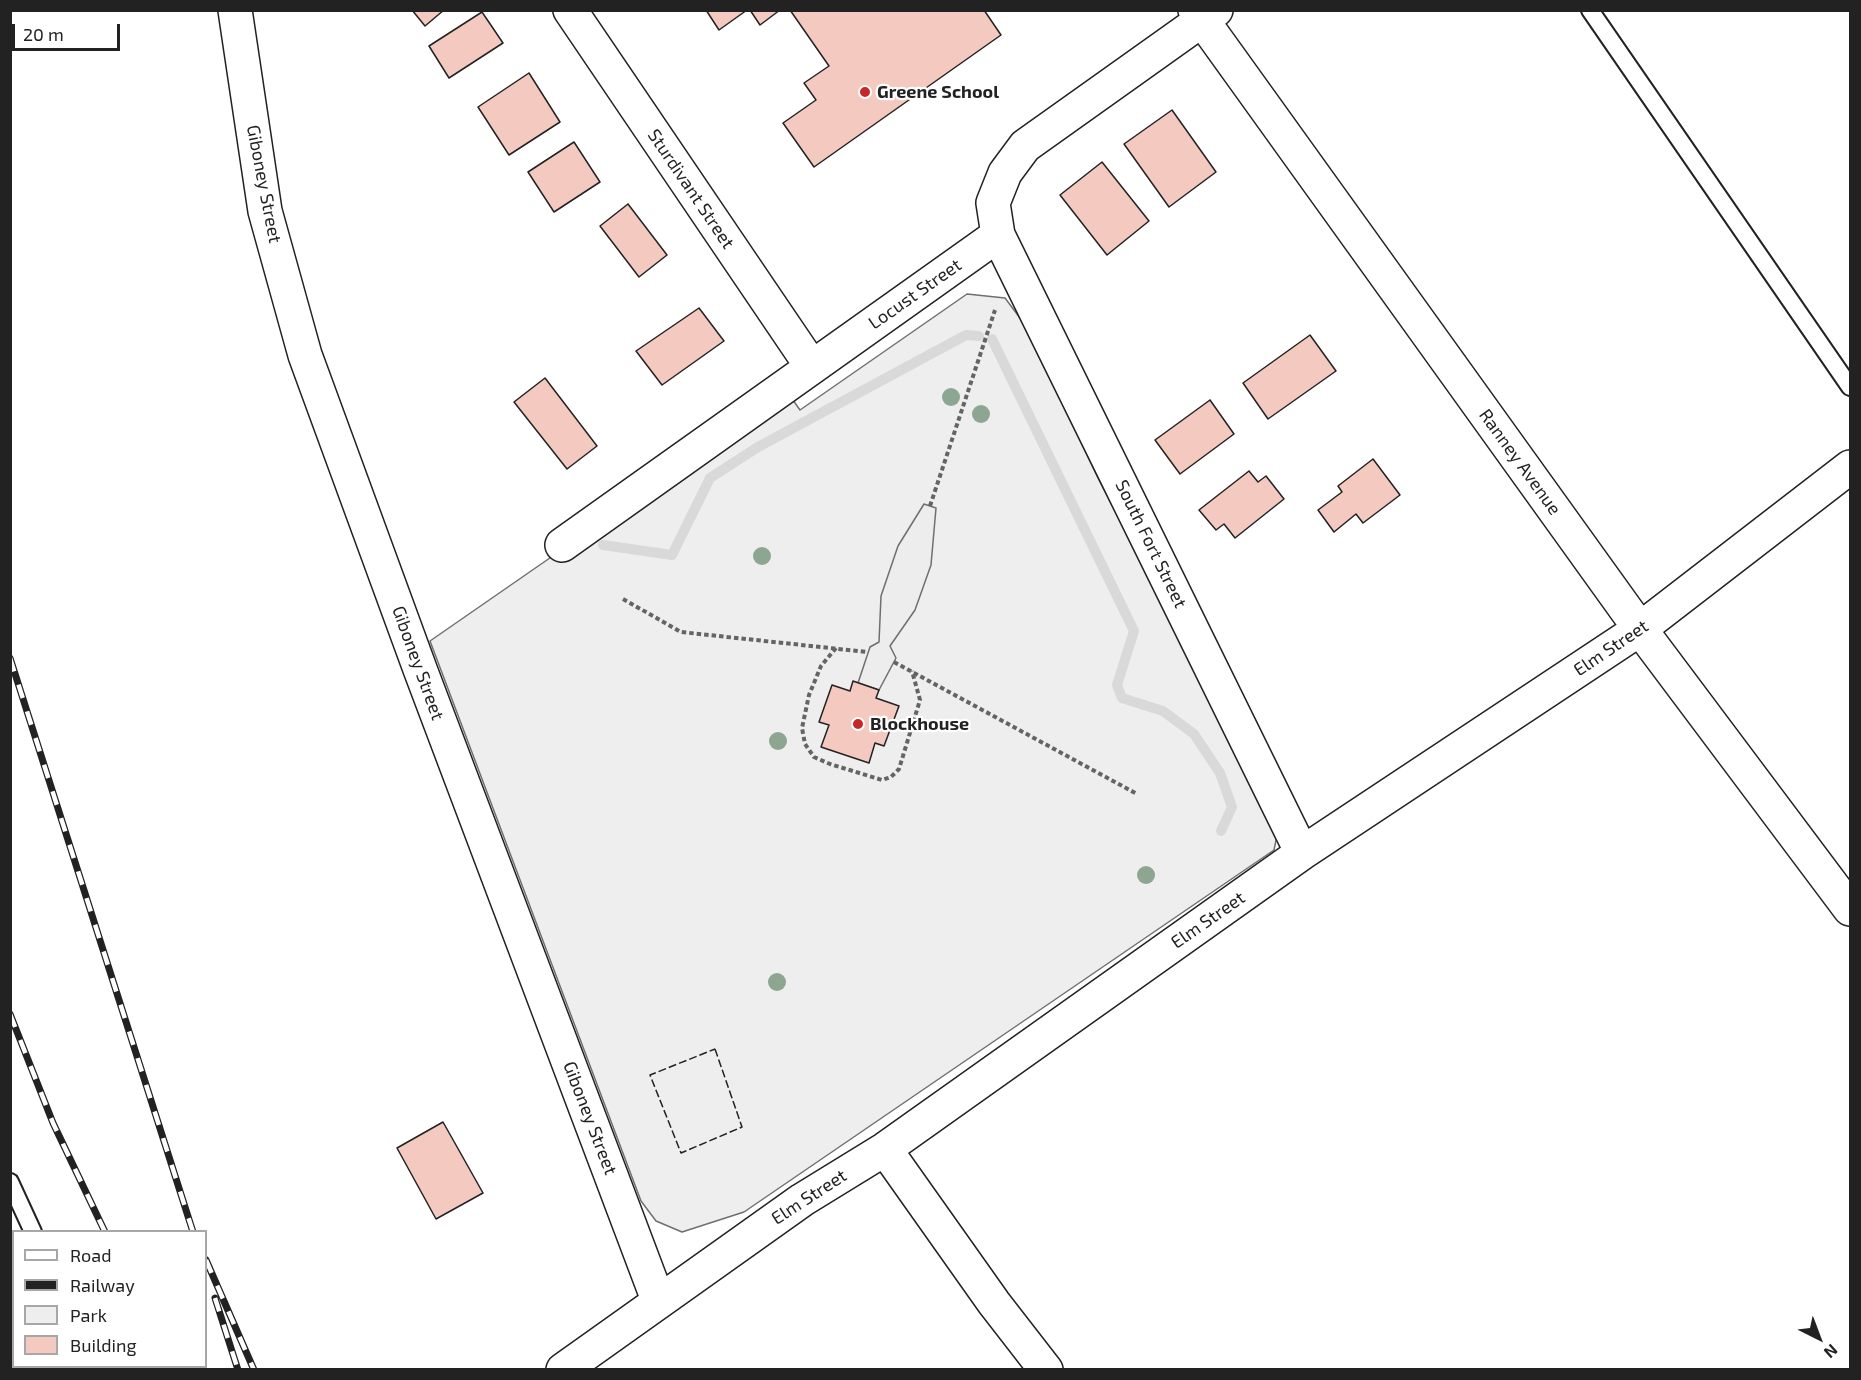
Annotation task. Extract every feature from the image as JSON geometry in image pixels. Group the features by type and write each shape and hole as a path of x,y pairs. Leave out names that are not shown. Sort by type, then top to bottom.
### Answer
{"street":[{"name":"Giboney Street","path":"235,10 265,211 305,355 420,669 658,1300"},
{"name":"Sturdivant Street","path":"570,10 812,367"},
{"path":"1005,249 993,203 1005,173 1025,146 1204,14"},
{"name":"Ranney Avenue","path":"1204,14 1640,629 1851,909"},
{"name":"Locust Street","path":"562,545 812,367 1005,249"},
{"name":"South Fort Street","path":"1005,249 1302,853"},
{"name":"Elm Street","path":"563,1370 658,1300 802,1200 885,1149 1302,853 1640,629 1851,467"},
{"path":"885,1149 1046,1370"}],"lane":[{"path":"1590,10 1851,387"},
{"path":"10,1182 32,1230"}],"path":[{"path":"930,506 1005,249"},
{"path":"623,599 681,632 867,652"},
{"path":"836,648 821,666 809,695 802,728 805,744 814,757 882,780 891,777 899,769 920,700 912,671"},
{"path":"894,662 1137,794"}],"green space":[{"path":"967,294 1005,298 1026,326 1098,478 1279,826 1274,850 744,1212 682,1232 656,1221 641,1201 430,641 788,393 800,410"}],"shaded area":[{"path":"924,504 936,508 931,565 915,610 890,646 896,658 879,690 858,683 870,647 879,642 881,596 898,546"}],"building":[{"path":"412,10 444,10 425,26"},
{"path":"706,10 747,10 719,30"},
{"path":"750,10 780,10 760,25"},
{"name":"Greene School","path":"790,10 984,10 1001,35 814,167 783,123 816,100 804,83 829,66"},
{"path":"482,12 503,43 449,78 429,46"},
{"path":"529,73 560,122 509,155 478,107"},
{"path":"1172,110 1216,172 1169,207 1124,144"},
{"path":"574,142 600,182 554,212 528,172"},
{"path":"1102,162 1149,221 1107,255 1060,195"},
{"path":"628,204 667,255 639,277 600,226"},
{"path":"699,308 724,341 662,385 636,351"},
{"path":"1310,335 1336,371 1268,419 1243,383"},
{"path":"545,378 597,446 567,469 514,402"},
{"path":"1210,400 1234,434 1180,474 1155,440"},
{"path":"1373,459 1400,495 1363,523 1356,514 1334,532 1318,510 1342,492 1338,486"},
{"path":"1249,471 1258,482 1266,476 1284,499 1235,538 1224,524 1216,530 1199,510"},
{"name":"Blockhouse","path":"853,681 879,690 876,698 899,706 884,746 875,743 869,763 821,747 829,725 819,722 832,685 850,691"},
{"path":"443,1122 483,1193 436,1219 397,1148"}],"waterway":[{"path":"603,545 672,555 710,478 758,447 966,335 979,336"},
{"path":"992,339 1134,631 1117,685 1122,698 1163,711 1194,734 1220,773 1232,807 1221,831"}],"railway":[{"path":"10,658 192,1230"},
{"path":"10,1014 53,1123 104,1230"},
{"path":"207,1262 254,1370"},
{"path":"215,1298 238,1370"}],"fence":[{"path":"715,1049 742,1127 681,1153 650,1075 715,1049"}],"place":[{"name":"Greene School","path":"865,92"},
{"name":"Blockhouse","path":"858,724"}]}
